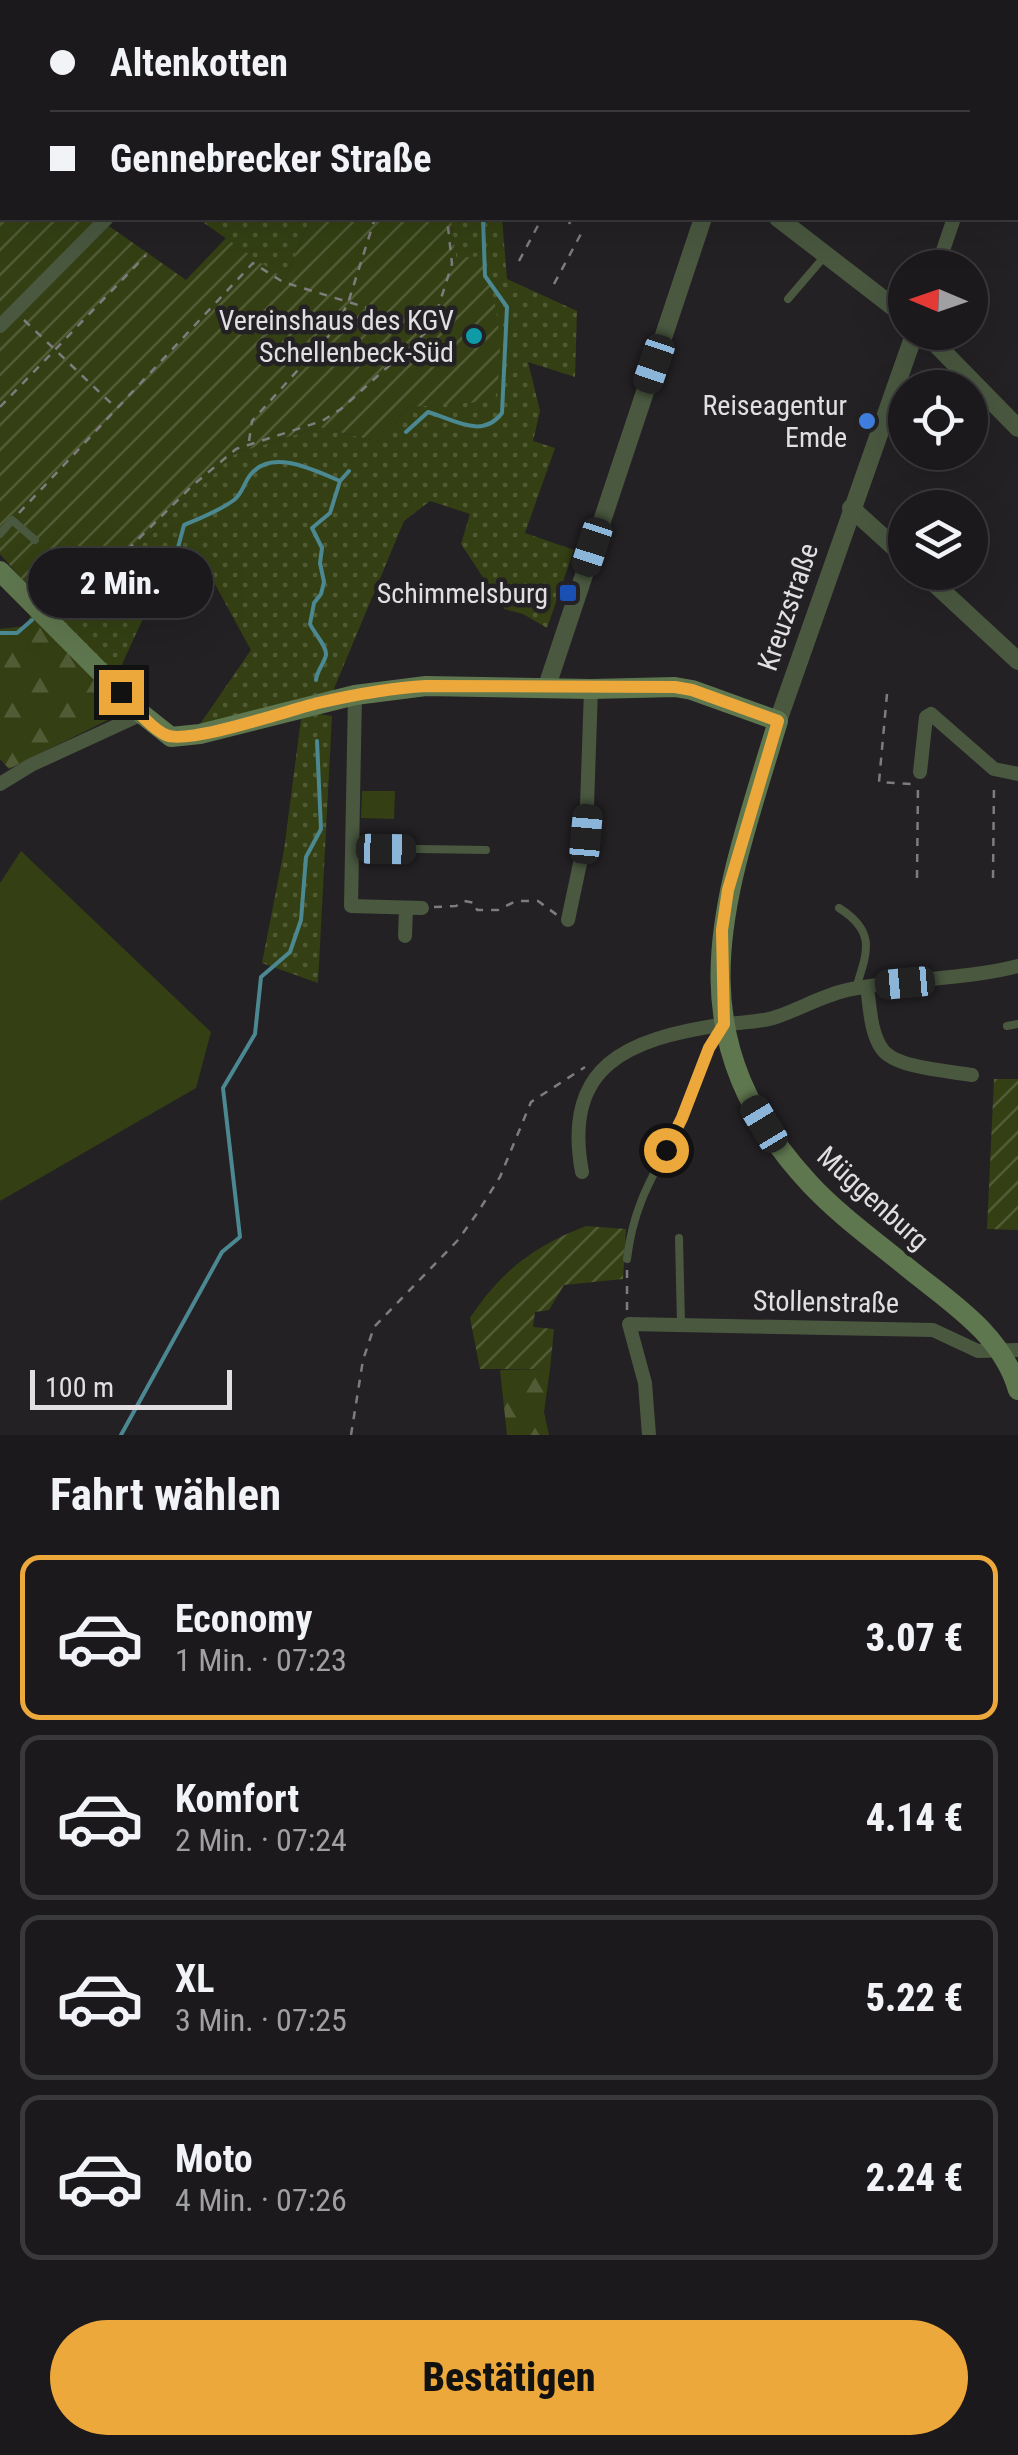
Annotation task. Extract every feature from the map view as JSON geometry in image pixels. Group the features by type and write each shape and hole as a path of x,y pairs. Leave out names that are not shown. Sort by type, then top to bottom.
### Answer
{"main road":[{"path":"0,571 166,735 183,738 355,695 426,686 692,690 778,721"},
{"name":"Kreuzstraße","path":"724,1024 722,930 728,890 778,721"},
{"name":"Müggenburg","path":"724,1024 730,1056 743,1089 764,1124 809,1182 837,1210 1009,1350 1018,1390"}],"street":[{"path":"0,326 105,220"},
{"path":"546,689 702,220"},
{"path":"781,220 888,303"},
{"path":"943,250 953,220"},
{"name":"Kreuzstraße","path":"778,721 908,350"},
{"path":"942,350 1018,428"},
{"path":"851,508 888,542"},
{"path":"941,590 1018,661"},
{"path":"568,920 588,818 591,689"},
{"path":"355,695 350,906 422,908"},
{"path":"0,784 142,714"},
{"path":"919,779 926,717 931,714 994,769 1018,774"},
{"path":"405,936 406,908"},
{"path":"582,1172 578,1116 591,1083 614,1056 695,1029 771,1018 862,987 944,980 1018,966"},
{"path":"862,987 875,1034 890,1056 972,1075"},
{"path":"628,1319 646,1383 650,1435"},
{"name":"Stollenstraße","path":"628,1319 681,1324 933,1330 978,1351 1009,1350"}],"lane":[{"path":"788,299 826,255"},
{"path":"0,534 12,520 36,540"},
{"path":"353,848 486,850"},
{"path":"839,908 858,925 868,950 862,987"},
{"path":"627,1258 642,1192 682,1118 709,1048 724,1024"},
{"path":"1006,1026 1018,1024"},
{"path":"679,1238 681,1324"}],"path":[{"path":"249,443 252,421 334,330 348,303 374,220"},
{"path":"23,593 112,565 220,460 249,443 322,422 341,409 432,327 452,264 447,220"},
{"path":"519,262 541,220"},
{"path":"569,224 571,220"},
{"path":"554,284 582,232"},
{"path":"0,406 146,255"},
{"path":"12,520 252,263 283,282 432,327"},
{"path":"15,311 117,409"},
{"path":"887,694 879,782 919,779 918,878"},
{"path":"993,878 994,769"},
{"path":"422,908 456,906 464,901 475,903 477,910 498,910 516,901 538,901 549,912 568,920"},
{"path":"351,1435 363,1360 374,1327 458,1240 478,1212 500,1177 531,1102 584,1068 614,1056"},
{"path":"627,1258 628,1319"}],"green space":[{"path":"0,220 97,220 0,316"},
{"path":"200,220 309,220 285,280"},
{"path":"309,220 451,220 456,258 484,256 489,276 500,344 495,401 408,407 380,442 319,427 234,454 123,561 97,576 53,589 41,601 0,554 0,333 109,226 186,280 226,238 285,280"},
{"path":"451,220 502,220 507,279 577,311 575,377 528,362 540,411 533,441 555,448 525,533 574,550 547,628 523,614 504,609 461,544 470,514 430,501 404,521 333,691 198,727 251,650 200,557 154,595 117,675 41,601 53,589 97,576 123,561 234,454 319,427 380,442 408,407 495,400 456,259"},
{"path":"31,615 126,711 9,769 0,759 0,629 25,626"},
{"path":"319,714 332,716 318,983 262,963 284,850 301,719"},
{"path":"362,791 395,791 394,819 361,818"},
{"path":"21,851 211,1032 196,1088 0,1201 0,883"},
{"path":"994,1079 1018,1079 1018,1230 987,1229"},
{"path":"586,1226 626,1229 623,1279 564,1285 549,1310 535,1312 533,1327 554,1329 550,1369 480,1369 470,1318 482,1301 520,1262 550,1242"},
{"path":"550,1369 544,1412 549,1435 507,1435 500,1370"}],"waterway":[{"path":"406,432 428,412 476,426 486,425 502,413 507,307 485,276 483,220"},
{"path":"53,610 85,600 124,599 157,564 176,555 184,525 234,500 260,466 295,464 340,481 349,471"},
{"path":"316,680 326,651 310,624 324,582 322,548 312,528 330,513 340,481"},
{"path":"0,633 17,633 32,620"},
{"path":"121,1435 222,1252 240,1237 223,1088 255,1034 261,977 290,952 301,920 306,857 321,829 317,741"}],"place":[{"name":"Vereinshaus des KGV Schellenbeck-Süd","path":"474,336"},
{"name":"Reiseagentur Emde","path":"867,421"},
{"name":"Schimmelsburg","path":"568,593"}],"route":[{"path":"121,692 160,731 176,738 314,704 426,686 675,687 778,721 728,890 721,962 724,1024 709,1048 666,1150"}]}
